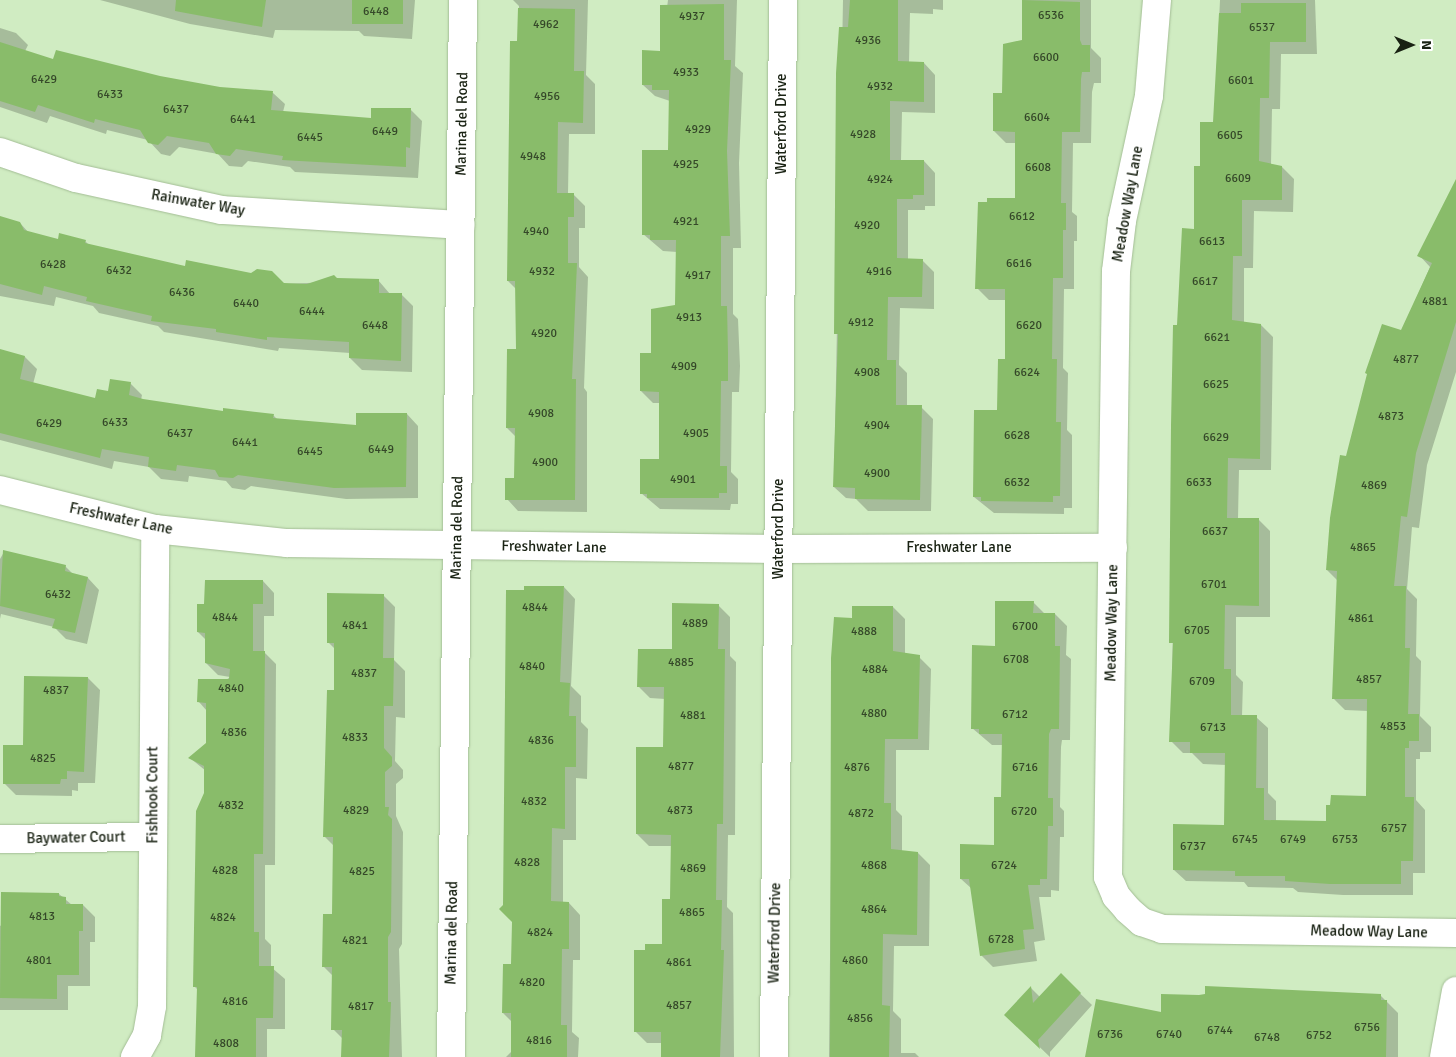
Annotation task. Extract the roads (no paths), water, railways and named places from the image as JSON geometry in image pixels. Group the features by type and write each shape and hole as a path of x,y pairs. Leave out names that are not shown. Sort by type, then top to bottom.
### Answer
{"street":[{"name":"Marina del Road","path":"451,1057 463,0"},
{"name":"Waterford Drive","path":"774,1057 783,0"},
{"name":"Meadow Way Lane","path":"1157,0 1149,96 1122,221 1116,271 1108,877 1116,896 1128,910 1142,922 1162,929 1456,933"},
{"name":"Rainwater Way","path":"0,152 76,178 222,210 461,225"},
{"name":"Freshwater Lane","path":"0,490 155,529 287,543 779,549 1113,548"},
{"name":"Fishhook Court","path":"134,1057 147,1034 152,1006 155,529"},
{"name":"Baywater Court","path":"0,839 152,837"},
{"path":"1444,1057 1456,991"}]}
